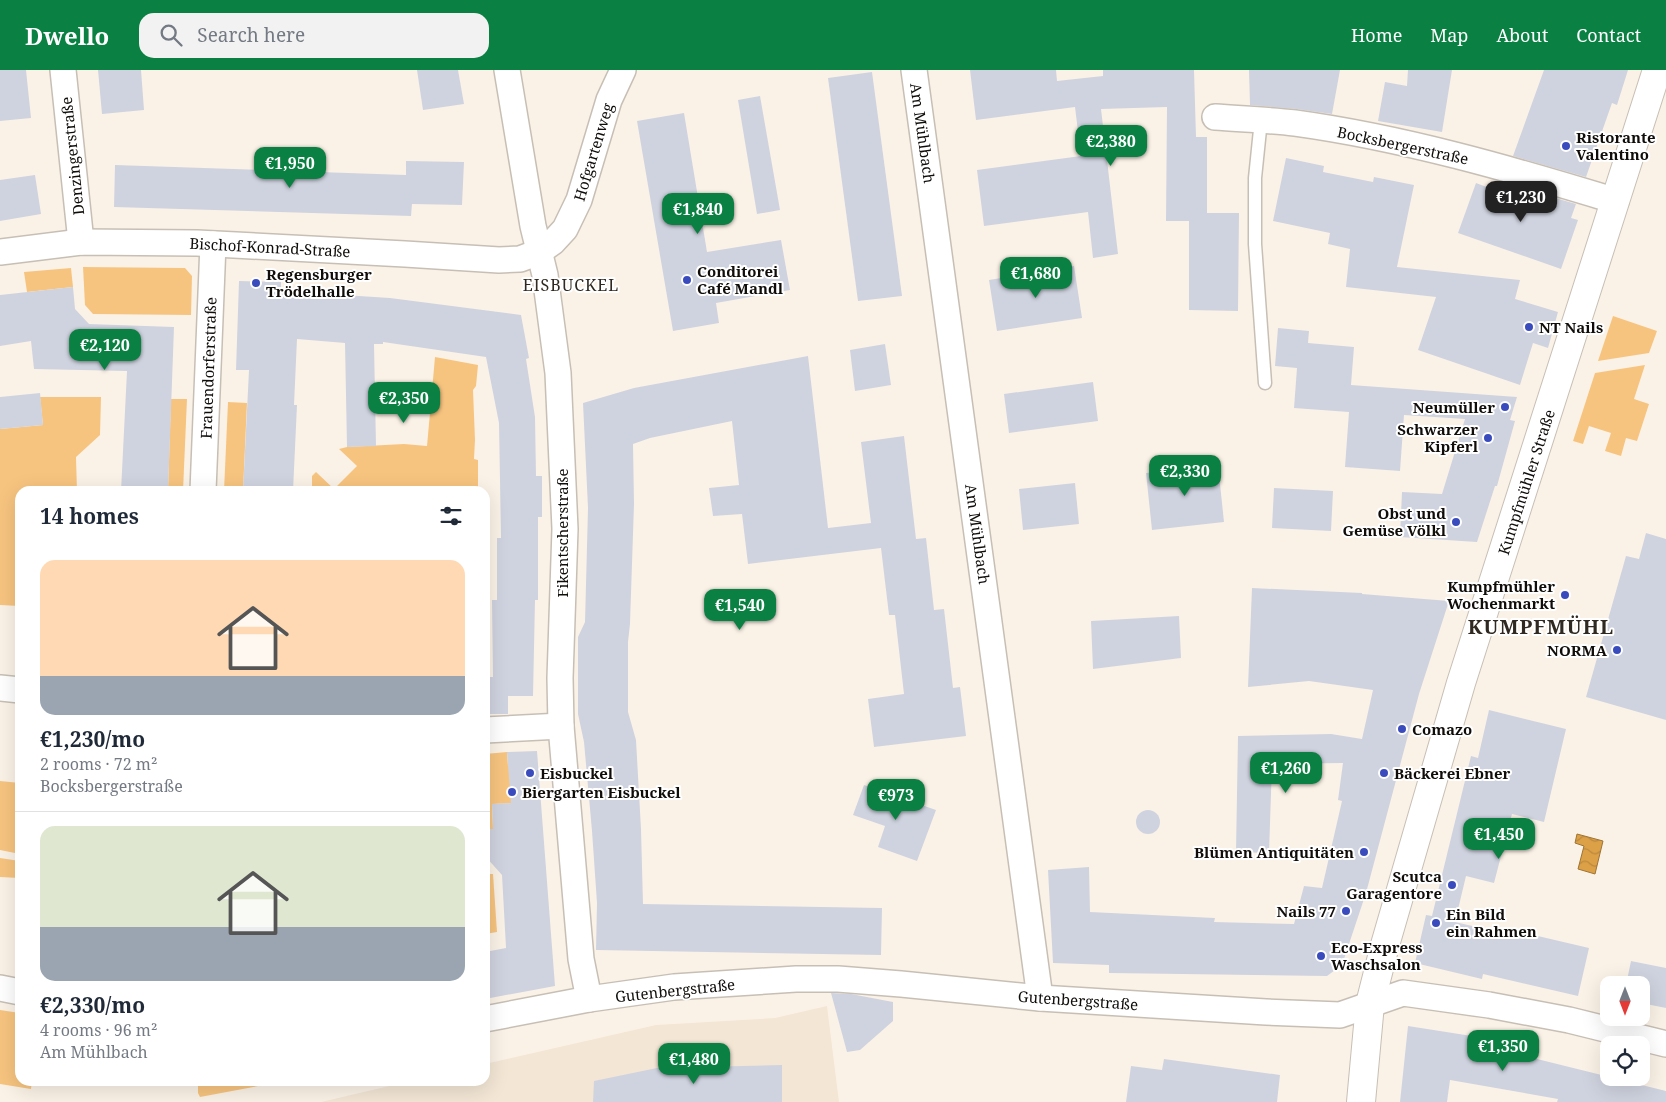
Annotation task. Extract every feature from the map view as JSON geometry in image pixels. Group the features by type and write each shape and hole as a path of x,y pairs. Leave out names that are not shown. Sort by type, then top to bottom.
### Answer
{"street":[{"name":"Denzingerstraße","path":"63,70 81,242"},
{"name":"Fikentscherstraße","path":"507,70 533,226 545,275 558,373 565,529 560,678 561,726 581,959 590,999"},
{"name":"Hofgartenweg","path":"539,252 553,242 565,229 579,200 609,100 623,70"},
{"name":"Am Mühlbach","path":"914,70 1040,998"},
{"name":"Kumpfmühler Straße","path":"1361,1102 1370,1004 1385,945 1461,683 1657,70"},
{"name":"Bocksbergerstraße","path":"1215,117 1294,123 1343,131 1477,160 1616,201"},
{"name":"Bischof-Konrad-Straße","path":"0,252 81,242 213,244 499,260 520,259 539,252"},
{"name":"Frauendorferstraße","path":"203,486 213,244"},
{"path":"0,688 15,690"},
{"path":"490,730 561,726"},
{"name":"Gutenbergstraße","path":"490,1018 590,999 674,987 796,979 838,979 1040,998 1340,1015 1403,993 1489,1005 1569,1020 1666,1044"},
{"path":"0,988 15,991"}],"lane":[{"path":"1261,120 1255,178 1255,244 1265,383"}],"shaded area":[{"path":"83,267 185,268 192,276 191,315 93,314 85,305"},
{"path":"71,268 73,287 27,292 24,272"},
{"path":"1613,316 1657,331 1649,353 1598,361"},
{"path":"435,357 478,365 476,386 473,390 474,459 478,460 478,486 337,486 357,466 339,449 404,444 427,446"},
{"path":"1645,365 1634,399 1649,404 1637,441 1626,438 1621,456 1605,451 1611,433 1589,426 1583,444 1573,441 1595,373"},
{"path":"40,397 101,397 100,435 76,457 77,486 15,486 15,606 0,605 0,429 43,425"},
{"path":"171,399 187,399 183,486 168,486"},
{"path":"228,402 247,403 243,486 224,486"},
{"path":"316,472 331,486 312,486 312,476"},
{"name":"Biergarten Eisbuckel","path":"507,752 508,766 521,766 540,802 492,804 493,829 490,829 490,754"},
{"path":"0,781 15,782 15,853 0,850"},
{"path":"0,858 15,860 15,878 0,877"},
{"path":"490,874 493,874 497,932 490,933"},
{"path":"827,1006 839,1102 321,1102 390,1086 490,1086 490,1063 656,1025 775,1018"},
{"path":"0,1010 15,1012 15,1086 31,1086 31,1089 0,1084"},
{"path":"198,1086 258,1086 200,1097"}],"water":[{"path":"1577,834 1603,841 1595,874 1578,869 1584,846 1575,843"}],"building":[{"path":"0,70 26,70 31,118 0,121"},
{"path":"98,70 141,70 144,110 102,114"},
{"path":"417,70 458,70 464,104 423,110"},
{"path":"970,70 1056,70 1057,81 1103,76 1103,70 1194,70 1196,137 1207,137 1207,213 1239,213 1238,311 1189,310 1189,221 1166,221 1167,107 1101,109 1118,254 1093,258 1088,212 984,226 977,170 1081,156 1075,107 976,120"},
{"path":"1249,70 1340,70 1332,114 1250,105"},
{"path":"1408,70 1452,70 1442,132 1378,121 1385,82 1407,86"},
{"path":"1544,70 1628,70 1617,105 1612,103 1586,177 1513,156"},
{"path":"872,72 902,296 858,301 828,78"},
{"path":"760,96 780,210 757,214 738,100"},
{"path":"684,113 707,252 781,240 790,290 716,303 719,323 673,331 637,121"},
{"path":"1286,158 1324,166 1323,172 1373,182 1374,177 1414,185 1397,267 1520,280 1515,299 1558,312 1548,348 1533,343 1520,385 1418,350 1436,297 1346,287 1350,249 1328,244 1330,233 1273,221"},
{"path":"406,161 464,162 462,205 412,204 411,216 114,207 115,165 406,175"},
{"path":"35,175 41,214 0,221 0,180"},
{"path":"1476,183 1500,192 1503,183 1576,204 1571,218 1578,220 1561,269 1458,233"},
{"path":"1074,266 1082,318 997,331 989,280"},
{"path":"239,281 281,282 281,291 390,298 521,315 529,358 526,359 535,417 536,476 542,476 542,517 538,517 538,600 535,600 533,696 508,696 508,714 490,714 490,677 493,677 492,600 497,600 497,538 501,538 499,423 486,357 383,342 383,344 374,344 376,446 347,447 345,343 297,339 294,405 297,405 293,486 243,486 249,370 236,370"},
{"path":"73,287 75,309 89,324 174,327 168,486 121,486 127,371 34,369 31,341 0,346 0,295"},
{"path":"1278,328 1309,331 1308,343 1354,347 1351,385 1517,397 1510,420 1515,421 1497,486 1495,486 1477,542 1400,537 1402,492 1442,494 1465,419 1404,415 1400,471 1345,467 1349,412 1294,408 1297,368 1275,366"},
{"path":"885,344 891,385 855,391 850,350"},
{"path":"808,356 828,528 871,523 861,442 904,436 916,539 926,538 934,610 944,609 953,688 960,687 966,736 874,747 868,699 904,694 895,615 889,615 881,548 748,564 742,514 713,516 709,488 739,485 732,421 650,438 633,444 634,504 628,642 628,712 636,740 643,904 882,908 881,955 596,950 597,903 592,831 584,742 578,714 578,637 585,622 588,508 583,403 634,388"},
{"path":"1093,382 1098,421 1009,433 1004,394"},
{"path":"40,393 43,425 0,429 0,397"},
{"path":"1218,465 1224,522 1152,530 1146,473"},
{"path":"1075,483 1079,524 1023,530 1019,489"},
{"path":"1274,488 1333,491 1331,531 1272,528"},
{"path":"1646,533 1666,539 1666,720 1586,697 1626,556 1639,559"},
{"path":"1252,588 1362,593 1449,601 1419,694 1366,893 1342,965 1327,976 1109,973 1109,965 1053,963 1048,870 1089,867 1090,912 1215,918 1214,922 1294,924 1304,886 1322,888 1342,801 1338,800 1343,763 1272,764 1269,853 1236,852 1238,736 1331,734 1362,739 1373,690 1309,681 1248,687"},
{"path":"1179,616 1181,658 1093,669 1091,621"},
{"path":"1489,710 1566,729 1544,822 1512,814 1494,883 1466,876 1455,922 1524,938 1525,933 1589,948 1578,996 1483,974 1482,979 1415,963 1426,915 1432,916 1471,756 1478,758"},
{"path":"537,751 555,986 490,998 490,951 506,948 502,875 490,862 490,829 493,829 492,804 511,803 507,752"},
{"path":"864,785 936,810 917,861 878,847 885,826 853,815"},
{"path":"1148,810 1157,813 1160,822 1157,831 1148,834 1139,831 1136,822 1139,813"},
{"path":"1631,961 1666,968 1666,1008 1650,1005 1650,976 1628,976"},
{"path":"831,993 851,994 893,1002 893,1021 860,1050 847,1052"},
{"path":"1408,1026 1530,1045 1529,1057 1600,1075 1600,1086 1646,1086 1666,1091 1666,1102 1557,1102 1558,1099 1450,1080 1447,1102 1400,1102"},
{"path":"1164,1059 1280,1075 1277,1102 1126,1102 1131,1066 1162,1070"},
{"path":"782,1065 782,1102 593,1102 594,1081 657,1068"}],"place":[{"name":"Ristorante Valentino","path":"1566,146"},
{"name":"Conditorei Café Mandl","path":"687,280"},
{"name":"Regensburger Trödelhalle","path":"256,283"},
{"name":"NT Nails","path":"1529,327"},
{"name":"Neumüller","path":"1505,407"},
{"name":"Schwarzer Kipferl","path":"1488,438"},
{"name":"Obst und Gemüse Völkl","path":"1456,522"},
{"name":"Kumpfmühler Wochenmarkt","path":"1565,595"},
{"name":"NORMA","path":"1617,650"},
{"name":"Comazo","path":"1402,729"},
{"name":"Eisbuckel","path":"530,773"},
{"name":"Bäckerei Ebner","path":"1384,773"},
{"name":"Biergarten Eisbuckel","path":"512,792"},
{"name":"Blümen Antiquitäten","path":"1364,852"},
{"name":"Scutca Garagentore","path":"1452,885"},
{"name":"Nails 77","path":"1346,911"},
{"name":"Ein Bild ein Rahmen","path":"1436,923"},
{"name":"Eco-Express Waschsalon","path":"1321,956"}],"district":[{"name":"EISBUCKEL","path":"571,285"},
{"name":"KUMPFMÜHL","path":"1541,626"}]}
